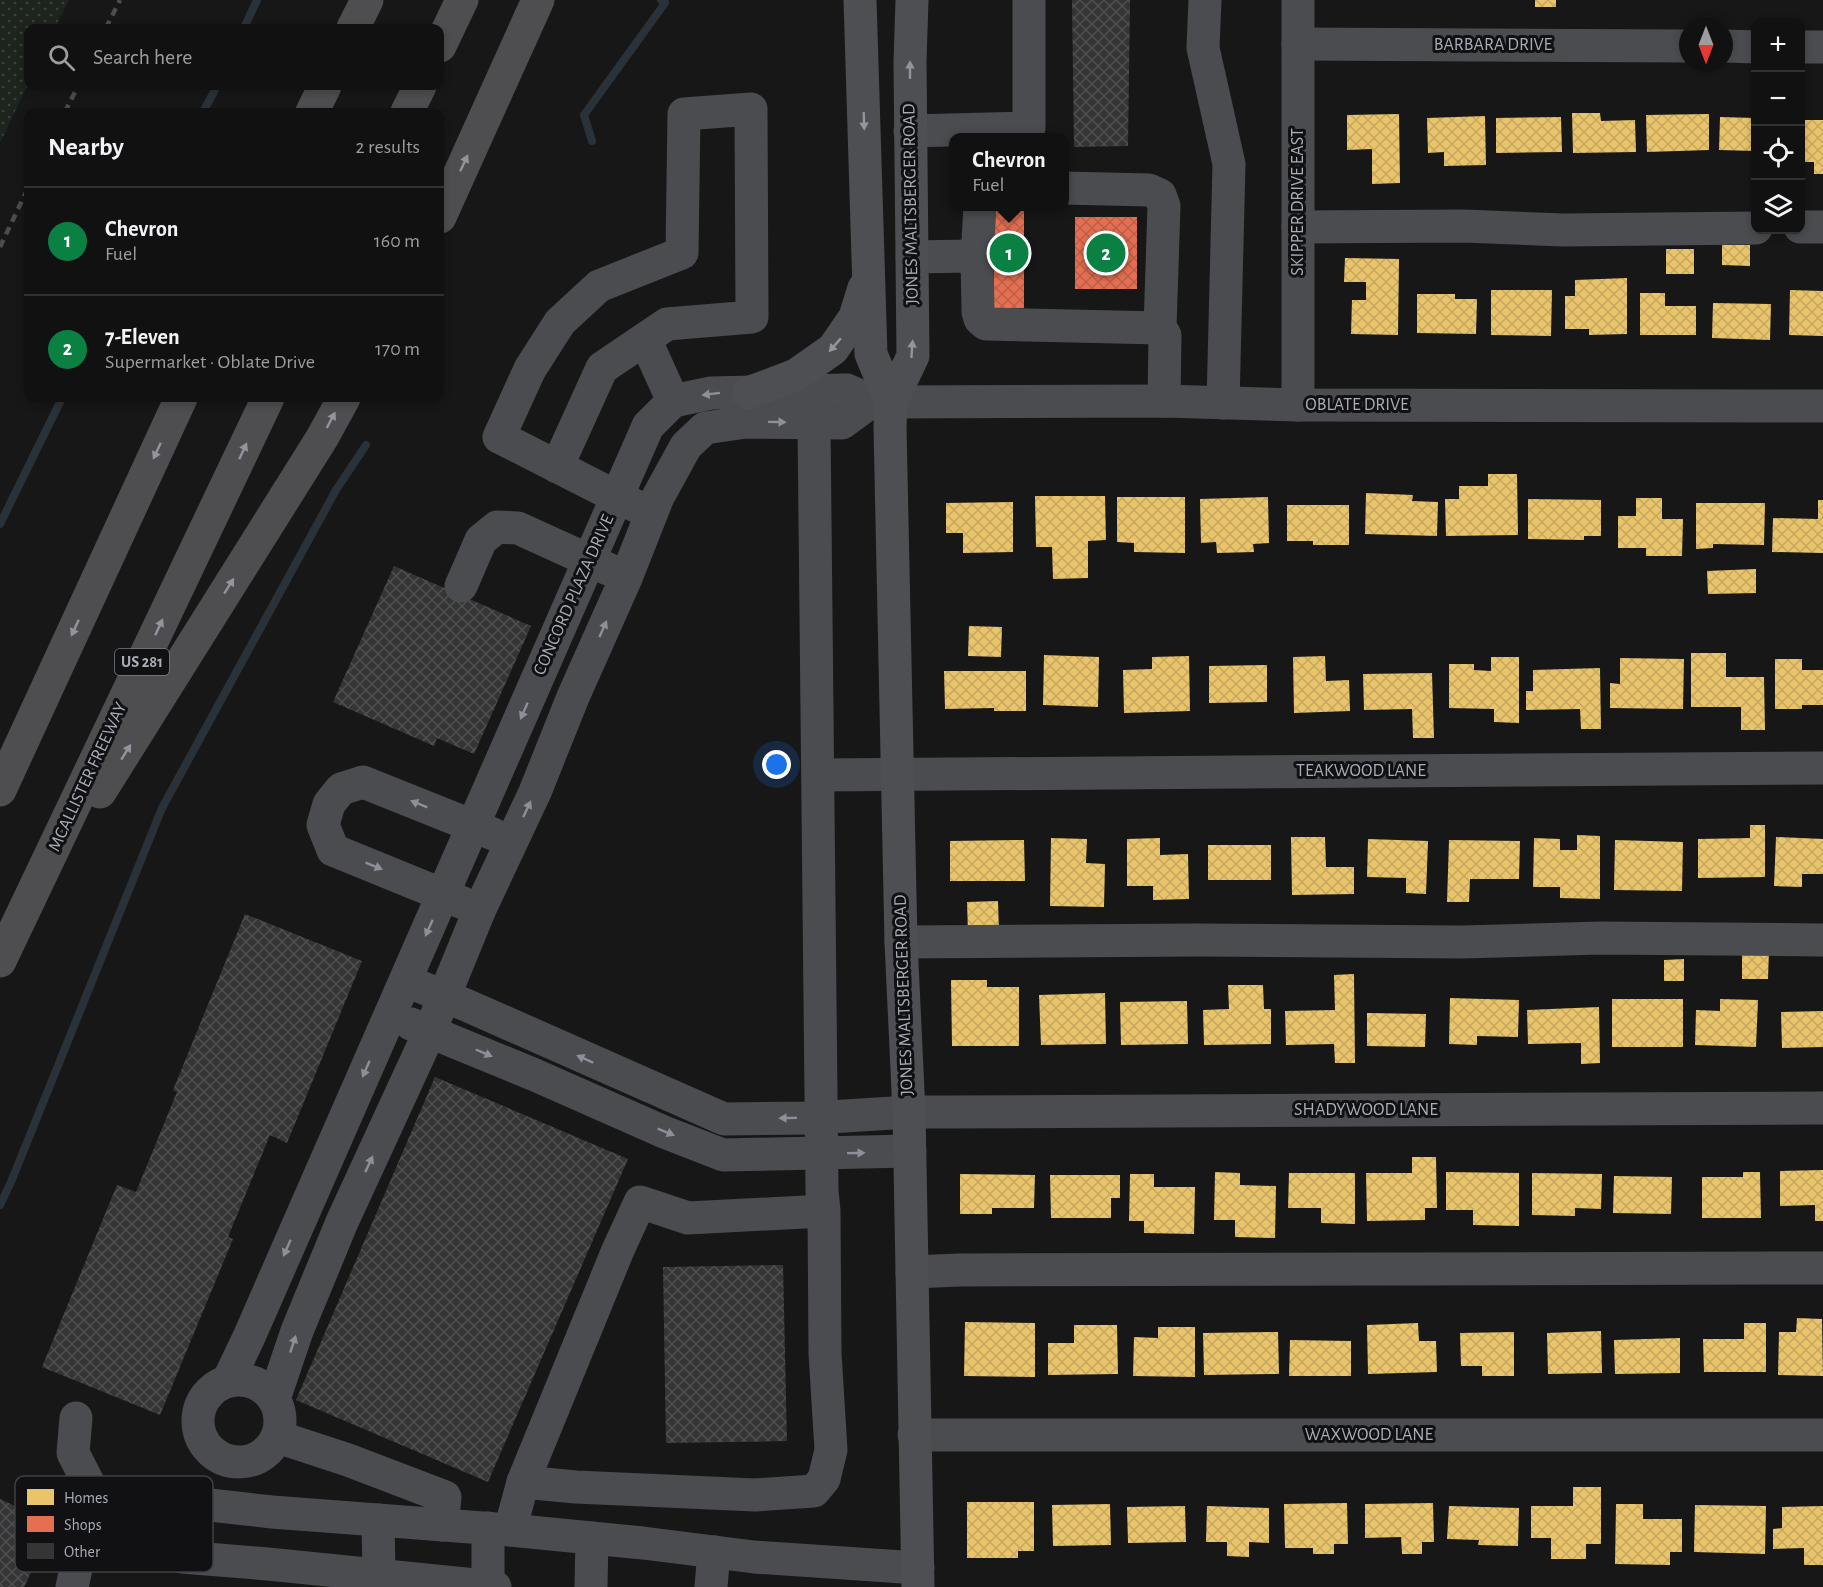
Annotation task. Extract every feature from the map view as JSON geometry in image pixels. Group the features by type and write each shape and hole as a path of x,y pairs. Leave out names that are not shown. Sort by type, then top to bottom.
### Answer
{"highway":[{"path":"348,24 357,0"},
{"path":"355,24 367,0"},
{"path":"444,38 462,0"},
{"path":"444,208 538,0"},
{"path":"314,108 323,90"},
{"path":"409,108 418,90"},
{"path":"0,790 179,402"},
{"name":"MCALLISTER FREEWAY","path":"0,961 266,402"},
{"path":"17,926 315,449 342,402"}],"main road":[{"name":"JONES MALTSBERGER ROAD","path":"860,0 871,354 881,402 890,427 901,942 910,1151 918,1577"},
{"name":"JONES MALTSBERGER ROAD","path":"881,402 913,356 910,131 912,0"},
{"path":"748,393 796,375 833,349 855,317 868,274"}],"street":[{"path":"910,131 1029,128 1029,0"},
{"path":"1204,0 1203,48 1229,164 1223,403"},
{"name":"SKIPPER DRIVE EAST","path":"1298,0 1298,405"},
{"name":"BARBARA DRIVE","path":"1298,44 1679,46"},
{"path":"1733,46 1751,46"},
{"path":"1805,47 1823,47"},
{"path":"557,467 602,368 667,324 752,317 750,109 684,114 682,253 599,286 560,322 530,369 499,437 557,467 617,498 652,513"},
{"path":"1069,188 1149,190 1160,195 1164,206 1160,328 1165,335 1164,401"},
{"path":"980,211 977,258 978,312 980,319 986,324 1160,328"},
{"path":"1298,227 1464,226 1564,230 1751,228"},
{"path":"1805,227 1823,227"},
{"path":"912,257 971,256 977,258"},
{"path":"645,339 673,401 711,393 847,390 881,402"},
{"name":"CONCORD PLAZA DRIVE","path":"228,1381 406,981 648,426 673,401"},
{"name":"OBLATE DRIVE","path":"881,402 1164,401 1298,405 1823,406"},
{"path":"274,1399 297,1331 342,1222 430,1031 479,911 535,792 658,497 686,446 705,428 746,422 842,423 881,402"},
{"path":"523,1482 576,1487 755,1495 814,1491 824,1479 831,1450 825,1353 814,423"},
{"path":"461,586 481,540 497,527 518,528 626,578"},
{"name":"TEAKWOOD LANE","path":"819,775 1823,768"},
{"path":"479,911 444,894 333,850 323,825 329,804 341,789 363,782 512,842"},
{"path":"901,942 1198,940 1462,942 1601,938 1823,940"},
{"name":"SHADYWOOD LANE","path":"406,981 724,1119 822,1118 909,1112 1823,1108"},
{"path":"389,1016 430,1031 612,1110 723,1155 910,1151"},
{"path":"612,1110 628,1078"},
{"path":"488,1586 499,1529 523,1482 640,1202 688,1218 824,1211"},
{"path":"912,1272 1823,1268"},
{"path":"241,1380 266,1389 274,1399 280,1412 281,1425 278,1437 270,1449 258,1458 245,1462 231,1462 217,1457 206,1447 197,1420 206,1396 216,1387 228,1381 241,1380"},
{"path":"76,1418 73,1453 85,1476"},
{"name":"WAXWOOD LANE","path":"914,1436 1823,1435"},
{"path":"278,1437 348,1460 445,1497 442,1525"},
{"path":"213,1505 592,1538 754,1557 834,1575 918,1577"},
{"path":"268,1564 272,1512"},
{"path":"378,1520 379,1575"},
{"path":"591,1587 592,1538"},
{"path":"711,1587 714,1552"},
{"path":"213,1560 495,1587"},
{"path":"72,1587 75,1572"}],"shaded area":[{"path":"0,0 69,0 57,24 24,24 25,90 0,143"}],"building: Homes":[{"path":"1535,0 1556,0 1556,7 1535,7"},
{"path":"1572,113 1600,113 1601,121 1635,120 1636,152 1573,153"},
{"path":"1399,114 1400,183 1372,184 1372,149 1347,150 1347,115"},
{"path":"1709,114 1709,150 1647,152 1646,115"},
{"path":"1485,116 1486,165 1444,166 1444,152 1428,153 1427,118"},
{"path":"1561,117 1562,152 1496,153 1496,118"},
{"path":"1720,117 1751,118 1751,151 1719,150"},
{"path":"1805,120 1823,120 1823,174 1814,174 1814,162 1805,162"},
{"path":"1722,245 1750,245 1750,266 1722,265"},
{"path":"1666,249 1694,249 1694,274 1666,274"},
{"path":"1345,258 1399,259 1398,335 1351,334 1352,300 1366,300 1366,282 1344,282"},
{"path":"1627,278 1627,334 1589,335 1589,329 1565,329 1565,296 1575,296 1575,280"},
{"path":"1491,290 1552,290 1551,336 1491,335"},
{"path":"1790,290 1823,291 1823,336 1789,335"},
{"path":"1640,293 1665,293 1665,306 1696,306 1696,335 1640,335"},
{"path":"1417,294 1455,294 1455,299 1477,299 1476,334 1417,333"},
{"path":"1713,303 1771,304 1770,340 1712,338"},
{"path":"1488,474 1517,474 1518,535 1446,536 1445,499 1459,499 1459,486 1488,486"},
{"path":"1366,493 1413,495 1412,501 1438,502 1437,536 1365,534"},
{"path":"1035,496 1105,496 1106,540 1088,541 1088,578 1053,579 1052,547 1036,547"},
{"path":"1117,497 1185,497 1185,553 1134,552 1134,543 1117,542"},
{"path":"1268,497 1269,543 1253,544 1254,552 1217,553 1216,542 1201,543 1200,499"},
{"path":"1636,498 1662,498 1662,519 1683,519 1682,556 1646,556 1646,548 1618,548 1618,516 1636,516"},
{"path":"1528,499 1601,500 1601,536 1584,536 1584,540 1528,539"},
{"path":"1818,500 1823,500 1823,553 1772,552 1773,518 1818,519"},
{"path":"1013,502 1013,552 963,553 963,533 946,533 946,503"},
{"path":"1696,503 1765,503 1764,545 1713,544 1713,548 1696,549"},
{"path":"1287,505 1349,505 1349,545 1313,545 1313,541 1287,541"},
{"path":"1756,569 1756,593 1708,594 1707,571"},
{"path":"969,626 1002,627 1001,657 968,656"},
{"path":"1691,653 1726,653 1726,677 1764,677 1765,730 1741,730 1741,707 1691,707"},
{"path":"1044,655 1099,657 1098,707 1043,705"},
{"path":"1189,656 1190,711 1124,713 1123,670 1152,669 1152,657"},
{"path":"1325,656 1326,681 1349,680 1350,711 1294,713 1293,657"},
{"path":"1491,657 1519,657 1519,723 1494,722 1494,709 1449,708 1449,664 1474,664 1474,670 1491,671"},
{"path":"1620,658 1684,659 1683,709 1610,708 1610,683 1620,684"},
{"path":"1775,659 1802,659 1802,670 1823,670 1823,705 1802,705 1802,709 1775,709"},
{"path":"1267,665 1267,702 1209,703 1209,666"},
{"path":"1600,668 1601,729 1581,729 1580,709 1526,710 1526,691 1533,691 1533,670"},
{"path":"944,671 1026,671 1026,711 994,711 994,708 945,709"},
{"path":"1432,673 1434,738 1413,738 1412,709 1364,710 1363,674"},
{"path":"1750,825 1765,825 1765,877 1698,878 1698,839 1750,838"},
{"path":"1577,835 1600,836 1600,899 1560,898 1560,887 1533,887 1534,838 1560,839 1560,850 1577,850"},
{"path":"1291,837 1325,837 1326,867 1354,867 1354,894 1292,895"},
{"path":"1776,837 1823,839 1823,874 1802,874 1802,887 1774,886"},
{"path":"1051,838 1087,839 1086,863 1105,864 1104,907 1050,906"},
{"path":"1160,838 1160,855 1188,854 1189,899 1153,900 1153,886 1127,886 1127,839"},
{"path":"1368,839 1428,841 1426,894 1406,893 1406,878 1367,877"},
{"path":"1024,840 1025,881 950,881 950,841"},
{"path":"1449,840 1520,841 1519,879 1470,879 1469,902 1447,902"},
{"path":"1615,840 1683,842 1682,891 1614,890"},
{"path":"1208,845 1271,845 1271,880 1208,880"},
{"path":"998,901 999,933 968,934 967,902"},
{"path":"1742,950 1769,950 1768,979 1742,979"},
{"path":"1684,959 1684,981 1664,981 1664,960"},
{"path":"1354,974 1355,1063 1335,1063 1334,1044 1286,1045 1285,1011 1335,1010 1334,975"},
{"path":"951,980 987,980 987,987 1019,987 1019,1046 952,1046"},
{"path":"1228,985 1263,985 1264,1009 1271,1009 1271,1044 1204,1045 1203,1010 1229,1009"},
{"path":"1105,993 1106,1044 1041,1045 1039,995"},
{"path":"1450,998 1519,1000 1518,1037 1477,1036 1477,1045 1449,1044"},
{"path":"1612,999 1683,999 1683,1047 1612,1047"},
{"path":"1720,999 1758,1000 1756,1047 1695,1045 1696,1010 1720,1011"},
{"path":"1187,1001 1188,1044 1121,1045 1120,1002"},
{"path":"1599,1007 1600,1063 1581,1064 1581,1043 1528,1044 1527,1010"},
{"path":"1823,1011 1823,1047 1782,1048 1781,1012"},
{"path":"1367,1013 1426,1014 1425,1047 1367,1046"},
{"path":"1412,1157 1436,1157 1437,1208 1425,1208 1425,1220 1367,1221 1366,1173 1412,1173"},
{"path":"1823,1170 1823,1221 1815,1221 1815,1205 1780,1206 1780,1171"},
{"path":"1215,1172 1240,1173 1240,1185 1276,1186 1275,1238 1235,1237 1235,1220 1214,1220"},
{"path":"1446,1172 1519,1173 1519,1226 1473,1225 1473,1210 1446,1210"},
{"path":"1743,1172 1760,1172 1761,1218 1702,1218 1702,1177 1743,1177"},
{"path":"1289,1173 1355,1173 1355,1224 1321,1223 1321,1208 1288,1208"},
{"path":"1532,1173 1602,1174 1601,1209 1575,1208 1575,1216 1532,1215"},
{"path":"960,1174 1035,1175 1034,1208 992,1208 992,1214 960,1214"},
{"path":"1130,1174 1154,1174 1154,1187 1195,1187 1194,1234 1144,1233 1144,1221 1129,1221"},
{"path":"1050,1175 1120,1175 1120,1198 1111,1198 1111,1218 1051,1218"},
{"path":"1614,1176 1672,1177 1671,1214 1613,1213"},
{"path":"1797,1318 1822,1319 1823,1376 1778,1375 1779,1332 1796,1332"},
{"path":"965,1322 1035,1323 1035,1377 964,1376"},
{"path":"1418,1323 1419,1341 1436,1341 1437,1372 1368,1374 1367,1325"},
{"path":"1744,1323 1766,1323 1766,1372 1704,1372 1703,1339 1744,1339"},
{"path":"1074,1325 1117,1325 1118,1374 1048,1375 1048,1343 1074,1343"},
{"path":"1158,1327 1195,1327 1195,1377 1133,1376 1134,1337 1158,1338"},
{"path":"1601,1331 1602,1373 1548,1374 1547,1333"},
{"path":"1278,1332 1279,1374 1204,1375 1203,1333"},
{"path":"1514,1332 1514,1376 1482,1376 1482,1366 1461,1366 1460,1333"},
{"path":"1680,1338 1680,1373 1615,1374 1614,1340"},
{"path":"1290,1340 1351,1341 1351,1376 1289,1376"},
{"path":"1573,1487 1601,1487 1601,1544 1586,1544 1586,1559 1551,1559 1551,1538 1531,1538 1531,1506 1573,1506"},
{"path":"967,1502 1034,1502 1034,1551 1018,1551 1018,1558 967,1558"},
{"path":"1347,1503 1348,1544 1334,1544 1334,1554 1313,1554 1313,1548 1285,1548 1284,1504"},
{"path":"1433,1503 1434,1542 1422,1542 1422,1554 1402,1554 1401,1537 1365,1538 1365,1504"},
{"path":"1110,1504 1111,1545 1053,1546 1052,1505"},
{"path":"1616,1504 1643,1504 1643,1519 1682,1519 1682,1552 1670,1552 1670,1565 1615,1564"},
{"path":"1695,1505 1766,1506 1765,1554 1694,1552"},
{"path":"1185,1506 1186,1542 1128,1543 1127,1507"},
{"path":"1207,1506 1269,1508 1269,1543 1249,1542 1249,1557 1227,1556 1227,1542 1206,1542"},
{"path":"1449,1506 1519,1508 1518,1546 1478,1545 1479,1540 1447,1539"},
{"path":"1823,1506 1823,1565 1804,1565 1804,1548 1773,1549 1773,1529 1782,1528 1782,1507"}],"building: Shops":[{"path":"994,211 1024,211 1024,308 994,308"},
{"path":"1075,217 1137,217 1137,289 1075,289"}],"building: Other":[{"path":"1072,0 1130,0 1128,146 1074,147"},
{"path":"394,566 531,626 474,754 437,738 434,746 333,702"},
{"path":"245,914 362,961 287,1143 270,1135 228,1237 233,1239 160,1415 42,1367 117,1185 136,1192 177,1092 173,1090"},
{"path":"435,1077 628,1159 488,1482 296,1400"},
{"path":"783,1265 787,1441 666,1443 663,1267"},
{"path":"0,1499 15,1506 15,1572 31,1572 24,1587 0,1587"}],"waterway":[{"path":"246,24 257,0"},
{"path":"592,141 584,115 665,3 661,0"},
{"path":"205,108 215,90"},
{"path":"0,524 60,402"},
{"path":"0,1205 162,808 336,490 366,445"}],"railway":[{"path":"108,24 120,0"},
{"path":"67,108 76,90"},
{"path":"0,247 24,196"}],"place":[{"name":"Chevron","path":"1009,253"},
{"name":"7-Eleven","path":"1106,253"}]}
